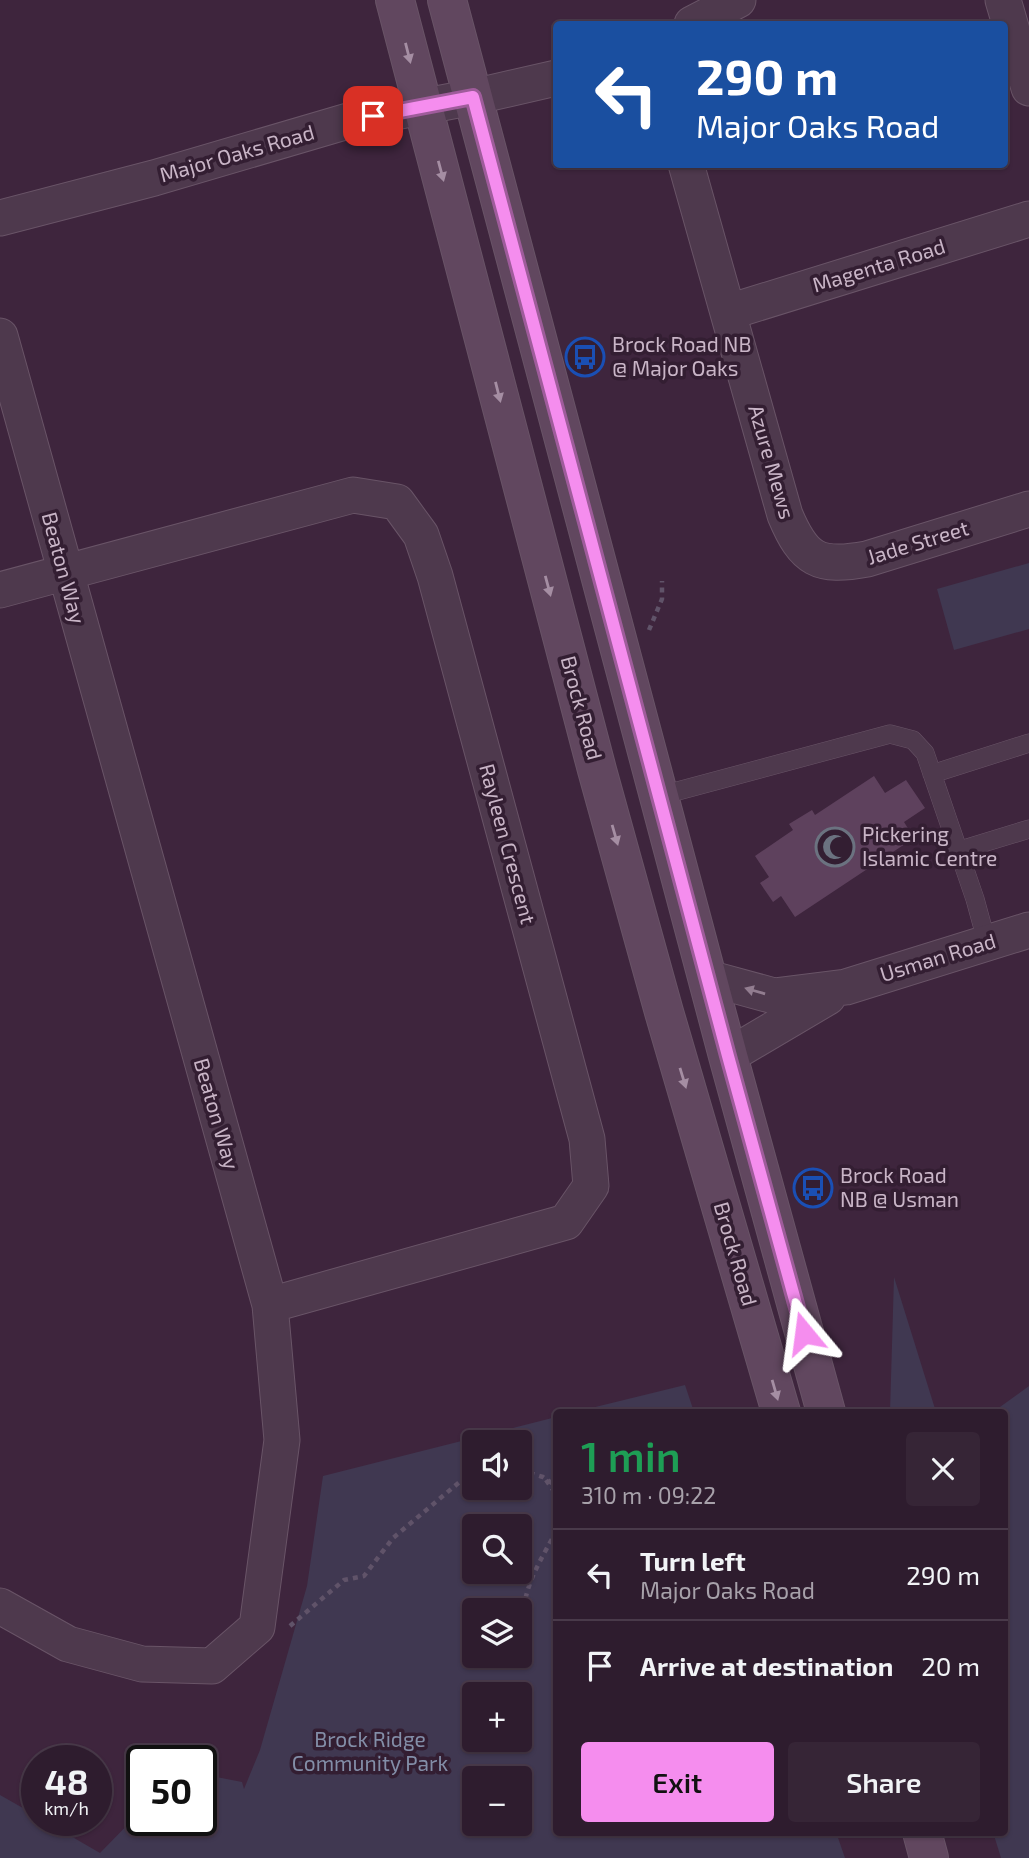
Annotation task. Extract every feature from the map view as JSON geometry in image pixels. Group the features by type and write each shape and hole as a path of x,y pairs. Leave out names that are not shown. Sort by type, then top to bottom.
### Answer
{"main road":[{"name":"Brock Road","path":"395,0 664,1012 780,1409"},
{"path":"447,0 728,1056 825,1409"},
{"path":"664,1012 702,1042 728,1056"},
{"path":"923,1836 929,1858"}],"street":[{"path":"698,21 738,0"},
{"path":"1013,8 1029,88"},
{"name":"Major Oaks Road","path":"0,218 154,178 348,121 553,79"},
{"name":"Azure Mews","path":"687,168 785,515 796,539 807,553"},
{"name":"Magenta Road","path":"729,312 1029,219"},
{"name":"Beaton Way","path":"0,336 270,1305 282,1440 257,1627 212,1667 142,1664 68,1644 0,1606"},
{"name":"Rayleen Crescent","path":"0,590 353,495 397,502 421,535 435,576 587,1139 591,1186 566,1222 270,1305"},
{"name":"Jade Street","path":"807,553 822,562 839,564 867,559 1029,509"},
{"name":"Usman Road","path":"708,978 774,996 846,987 1029,930"},
{"name":"Usman Road","path":"728,1056 846,987"}],"lane":[{"path":"659,796 890,734 913,740 925,753 975,899 987,943"},
{"path":"932,774 1029,743"},
{"path":"957,851 1029,829"}],"path":[{"path":"532,1474 553,1484"},
{"path":"543,1477 553,1490"},
{"path":"284,1631 344,1580 364,1576 393,1538 462,1480"},
{"path":"524,1598 553,1538"}],"green space":[{"path":"1029,563 1029,629 954,650 937,589"},
{"path":"894,1277 935,1409 890,1409"},
{"path":"685,1385 693,1409 587,1409"},
{"path":"1029,1386 1029,1858 1001,1858 994,1836 1008,1836 1008,1409 997,1409"},
{"name":"Brock Ridge Community Park","path":"553,1418 553,1836 837,1836 845,1858 0,1858 0,1795 21,1807 21,1836 71,1836 100,1853 126,1826 126,1836 217,1836 217,1777 242,1782 244,1789 260,1750 307,1586 323,1476 462,1441 462,1500 532,1500 532,1430 505,1430"}],"building":[{"name":"Pickering Islamic Centre","path":"874,776 885,793 906,780 925,808 904,822 914,838 795,917 781,896 773,902 760,883 769,877 755,856 793,830 789,824 812,810 815,815"}],"place":[{"name":"Brock Road NB @ Major Oaks","path":"585,357"},
{"name":"Pickering Islamic Centre","path":"835,847"},
{"name":"Brock Road NB @ Usman","path":"813,1188"}],"route":[{"path":"373,116 473,97 752,1148 804,1333"}]}
